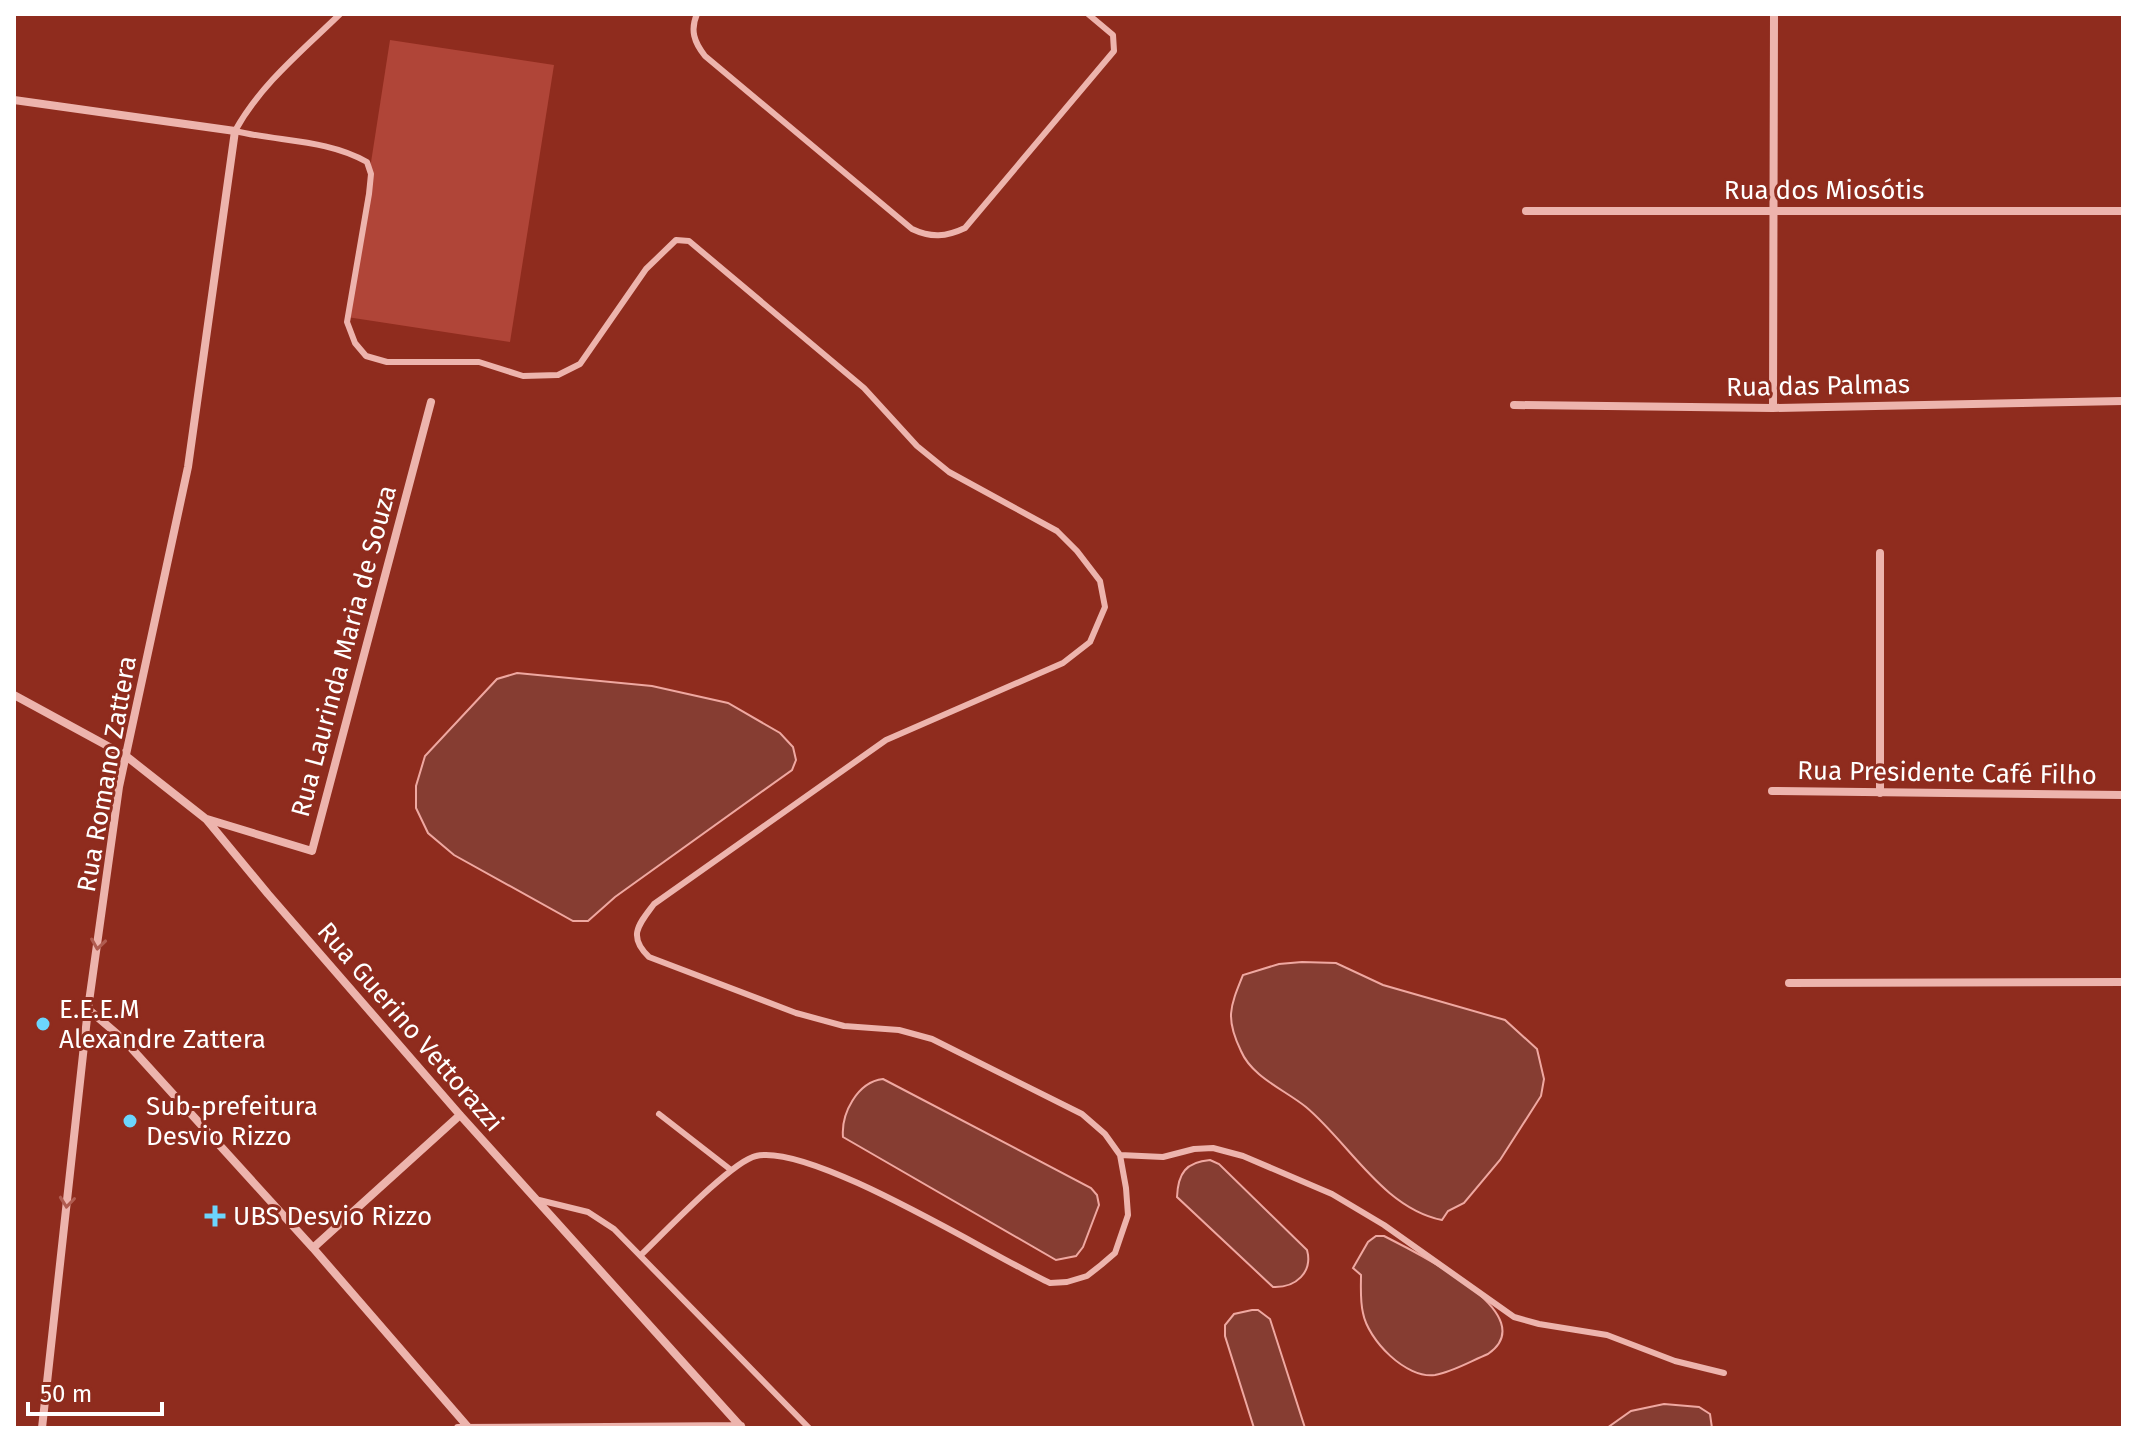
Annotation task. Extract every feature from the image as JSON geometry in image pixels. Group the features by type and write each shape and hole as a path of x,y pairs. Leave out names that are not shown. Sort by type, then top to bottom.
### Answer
{"street":[{"path":"1773,408 1774,14"},
{"path":"14,100 235,131"},
{"name":"Rua Romano Zattera","path":"42,1428 88,1009 119,787 188,467 235,131"},
{"name":"Rua dos Miosótis","path":"1526,211 2123,211"},
{"name":"Rua das Palmas","path":"1514,405 1773,408 2123,401"},
{"name":"Rua Laurinda Maria de Souza","path":"206,819 312,851 431,402"},
{"path":"1880,553 1880,793"},
{"name":"Rua Guerino Vettorazzi","path":"14,695 126,756 206,819 460,1115 741,1427"},
{"name":"Rua Presidente Café Filho","path":"1772,791 2123,795"},
{"path":"1789,983 2123,982"},
{"path":"88,1009 123,1039 313,1248 468,1427"},
{"path":"313,1248 460,1115"},
{"path":"458,1428 741,1427"}],"lane":[{"path":"340,14 290,61 247,109 235,131 329,145 367,162 371,174 369,194 347,322 355,343 366,356 387,362 479,362 523,376 558,375 580,364 646,269 676,240 689,241 864,388 917,446 949,472 1057,531 1100,581 1105,607 1090,642 1063,663 886,740 654,904 640,923 637,939 640,949 649,957 796,1013 844,1026 899,1030 932,1039 1082,1114 1105,1134 1120,1155 1128,1215 1115,1253 1087,1276 1050,1283 857,1182 817,1166 782,1157 755,1156 731,1170 641,1255"},
{"path":"697,14 692,24 693,32 696,45 705,56 912,229 922,234 947,236 965,228 1114,51 1113,35 1088,14"},
{"path":"659,1114 731,1170"},
{"path":"1120,1155 1163,1157 1213,1148 1243,1156 1332,1194 1384,1225 1514,1317 1607,1335 1675,1361 1724,1373"},
{"path":"539,1200 588,1212 614,1229 809,1428"}],"shaded area":[{"path":"390,40 554,65 510,342 347,317"},
{"path":"517,673 652,686 728,703 780,733 793,747 796,760 792,770 615,897 588,921 573,921 454,855 428,833 416,808 416,786 425,756 497,679"},
{"path":"1336,963 1383,985 1505,1020 1537,1049 1544,1079 1541,1096 1500,1160 1464,1203 1448,1211 1442,1220 1421,1213 1384,1188 1322,1122 1261,1076 1241,1051 1231,1013 1243,975 1279,964"},
{"path":"883,1079 1091,1188 1097,1195 1099,1205 1083,1247 1076,1256 1056,1260 843,1137 852,1100 866,1086"},
{"path":"1210,1160 1219,1164 1307,1250 1305,1272 1295,1282 1273,1287 1177,1197 1179,1181 1185,1170 1195,1163"},
{"path":"1376,1236 1384,1236 1445,1269 1488,1303 1500,1321 1501,1338 1488,1354 1448,1371 1424,1375 1401,1364 1380,1346 1366,1324 1361,1304 1361,1275 1353,1268 1368,1242"},
{"path":"1258,1310 1270,1319 1305,1428 1254,1428 1225,1336 1225,1325 1234,1314"},
{"path":"1664,1404 1699,1407 1710,1414 1712,1428 1607,1428 1631,1411"}],"place":[{"name":"E.E.E.M Alexandre Zattera","path":"43,1024"},
{"name":"Sub-prefeitura Desvio Rizzo","path":"130,1121"},
{"name":"UBS Desvio Rizzo","path":"215,1216"}]}
